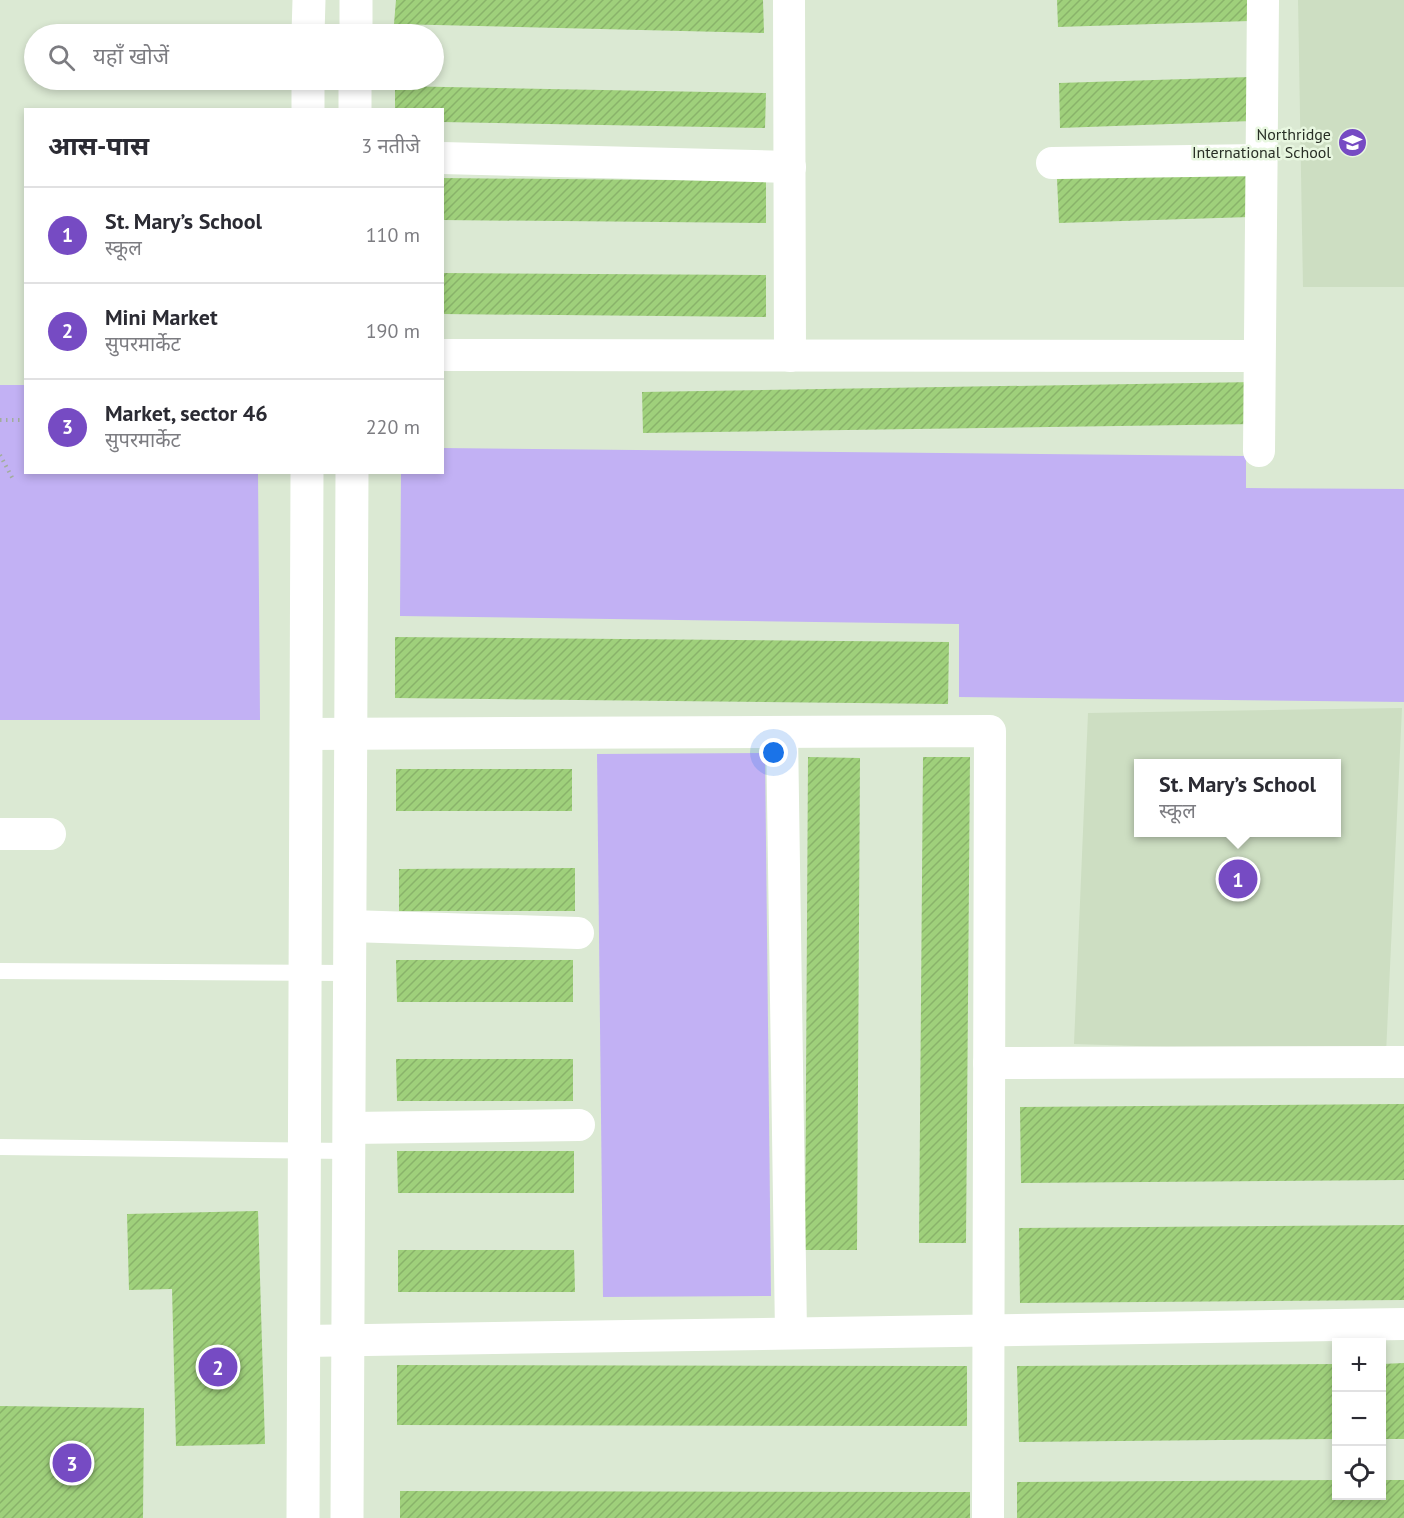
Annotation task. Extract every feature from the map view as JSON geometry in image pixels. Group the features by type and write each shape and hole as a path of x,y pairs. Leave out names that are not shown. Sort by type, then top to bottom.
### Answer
{"street":[{"path":"308,24 309,0"},
{"path":"356,0 356,24"},
{"path":"789,0 790,356"},
{"path":"1259,451 1263,0"},
{"path":"308,90 308,108"},
{"path":"355,90 355,108"},
{"path":"444,158 790,167"},
{"path":"1052,163 1261,160"},
{"path":"444,355 1260,356"},
{"path":"303,1518 307,474"},
{"path":"347,1518 352,474"},
{"path":"306,734 990,731 988,1518"},
{"path":"782,732 790,1333"},
{"path":"0,834 50,834"},
{"path":"350,926 578,933"},
{"path":"989,1063 1404,1062"},
{"path":"349,1140 579,1125"},
{"path":"304,1341 1404,1324"}],"lane":[{"path":"0,971 350,973"},
{"path":"0,1147 304,1150 349,1140"}],"path":[{"path":"0,420 24,420"},
{"path":"0,455 14,481"}],"shaded area":[{"name":"Northridge International School","path":"1298,0 1404,0 1404,287 1303,287"},
{"path":"0,385 24,385 24,474 258,474 260,720 0,720"},
{"path":"444,448 1246,456 1246,488 1404,489 1404,702 959,697 959,624 400,616 401,474 444,474"},
{"path":"1402,708 1386,1054 1074,1044 1088,713"},
{"path":"765,753 771,1296 603,1297 597,754"}],"building":[{"path":"396,0 763,0 764,33 444,24 394,24"},
{"path":"1057,0 1249,0 1250,21 1058,27"},
{"path":"1250,77 1252,121 1060,128 1059,83"},
{"path":"444,87 766,93 765,128 444,122 444,108 395,108 395,90 444,90"},
{"path":"1249,173 1250,217 1059,223 1057,179"},
{"path":"444,178 766,181 766,223 444,220"},
{"path":"444,273 766,275 766,317 444,314"},
{"path":"1255,382 1256,424 643,433 642,392"},
{"path":"395,637 949,642 948,704 395,698"},
{"path":"808,757 860,758 857,1250 805,1250"},
{"path":"923,757 970,757 966,1243 919,1243"},
{"path":"396,769 572,769 572,811 396,811"},
{"path":"575,868 575,911 399,911 399,869"},
{"path":"396,960 573,960 573,1002 397,1002"},
{"path":"396,1059 573,1059 573,1101 397,1101"},
{"path":"1404,1104 1404,1180 1021,1183 1020,1107"},
{"path":"397,1151 574,1151 574,1193 398,1193"},
{"path":"258,1211 265,1444 176,1446 172,1289 129,1290 127,1214"},
{"path":"1404,1225 1404,1300 1020,1303 1019,1228"},
{"path":"398,1250 574,1250 575,1292 398,1292"},
{"path":"1404,1363 1404,1439 1386,1439 1386,1364"},
{"path":"1332,1364 1332,1439 1019,1442 1017,1366"},
{"path":"397,1365 967,1366 967,1426 397,1425"},
{"path":"0,1406 144,1408 143,1518 0,1518"},
{"path":"1332,1480 1332,1500 1386,1500 1386,1480 1404,1480 1404,1518 1017,1518 1017,1482"},
{"path":"400,1491 970,1492 970,1518 400,1518"}],"place":[{"name":"Northridge International School","path":"1352,143"},
{"name":"St. Mary’s School","path":"1238,879"},
{"name":"Mini Market","path":"218,1367"},
{"name":"Market, sector 46","path":"72,1463"}]}
